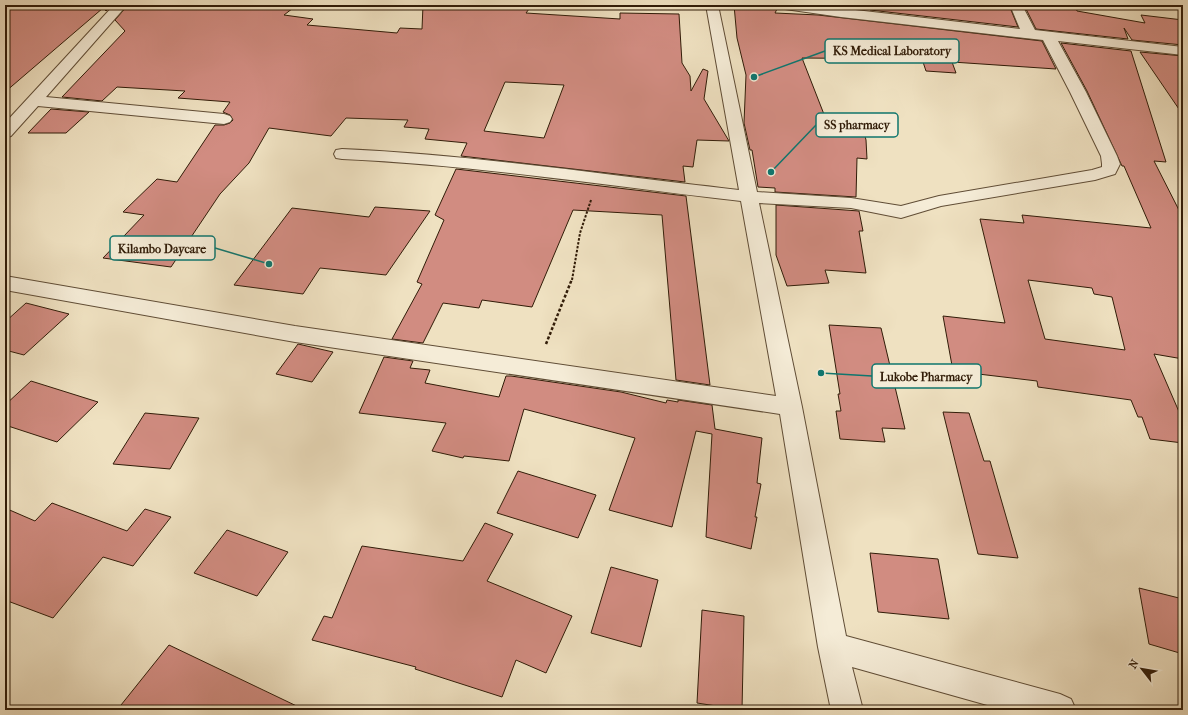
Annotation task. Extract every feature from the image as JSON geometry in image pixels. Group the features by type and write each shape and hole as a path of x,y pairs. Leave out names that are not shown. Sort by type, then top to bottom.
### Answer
{"street":[{"path":"5,133 122,5"},
{"path":"712,5 790,407 833,647 847,710"},
{"path":"785,5 1183,51"},
{"path":"1016,5 1029,33"},
{"path":"342,154 388,156 515,168 749,197 851,203 901,212 939,201 1088,176 1109,170 1111,164 1109,156 1078,92 1048,36"},
{"path":"34,101 224,119"},
{"path":"5,283 295,334 536,368 790,407"},
{"path":"833,647 1060,710"}],"path":[{"path":"536,368 572,279 580,233 589,207 595,179"}],"building":[{"path":"5,5 112,5 106,11 103,8 5,92"},
{"path":"128,5 297,5 284,15 313,19 307,25 397,33 400,28 422,29 423,5 532,5 526,13 620,19 620,13 679,14 682,63 690,76 691,91 703,69 708,71 704,99 729,141 697,140 693,167 683,166 685,182 461,156 467,143 425,139 429,129 404,127 408,120 346,118 331,136 269,128 249,163 220,194 171,267 103,258 144,215 123,212 157,179 177,182 215,125 224,125 233,120 230,115 223,112 230,102 178,98 185,91 117,87 102,101 62,97 125,31 115,20","holes":["505,82 564,85 544,138 484,131"]},
{"path":"734,5 751,5 777,9 775,13 818,15 1042,41 1056,69 952,62 956,73 926,71 922,59 802,58 827,122 862,124 866,140 867,159 857,158 856,197 775,192 775,188 758,187 752,150 750,150 744,123 746,75 737,38"},
{"path":"870,5 1009,5 1018,27 870,10"},
{"path":"1024,5 1075,5 1077,11 1145,23 1141,15 1183,20 1183,45 1132,40 1124,28 1128,39 1036,29"},
{"path":"1061,43 1131,51 1166,162 1154,161 1183,218 1183,359 1154,354 1183,421 1183,443 1150,439 1142,417 1138,417 1131,400 1038,387 1037,381 953,371 943,316 1005,323 980,219 1024,223 1022,215 1151,228 1124,166 1122,166 1087,91","holes":["1028,280 1092,288 1094,294 1112,297 1125,350 1045,339"]},
{"path":"1140,52 1183,56 1183,115"},
{"path":"51,109 89,112 66,133 28,133"},
{"path":"456,169 686,196 710,385 676,380 662,215 573,210 532,307 482,300 479,308 443,303 423,343 392,339 422,284 417,282 444,220 435,215"},
{"path":"776,205 859,211 863,231 859,231 866,273 825,270 829,283 787,286 776,255"},
{"path":"375,207 430,211 386,275 320,268 303,294 234,285 292,208 369,217"},
{"path":"26,303 69,314 24,355 5,350 5,322"},
{"path":"829,325 881,328 905,429 882,428 885,442 840,439 836,411 841,411 838,394 840,394"},
{"path":"298,344 333,352 312,382 276,374"},
{"path":"384,357 413,361 410,368 430,370 425,383 499,397 506,376 511,376 621,392 666,403 667,400 678,402 678,400 712,405 715,429 762,438 757,483 761,484 751,549 706,537 712,434 696,431 672,527 609,510 635,438 524,409 509,461 464,456 463,458 432,451 446,423 359,413"},
{"path":"31,381 98,402 57,442 5,425 5,405"},
{"path":"943,412 969,413 984,461 990,461 1018,558 978,554"},
{"path":"145,413 199,418 170,469 113,464"},
{"path":"518,471 596,495 578,538 497,513"},
{"path":"52,503 127,531 145,509 171,517 133,566 103,557 53,618 5,600 5,508 35,521"},
{"path":"485,523 513,534 487,581 572,616 546,673 516,660 502,697 415,669 416,667 312,640 324,616 332,618 362,546 463,561"},
{"path":"227,530 288,552 257,596 194,573"},
{"path":"870,553 938,559 949,619 878,612"},
{"path":"611,567 658,580 641,647 591,633"},
{"path":"1139,588 1183,599 1183,654 1149,644"},
{"path":"702,610 744,616 742,710 697,703"},
{"path":"169,645 305,710 117,710"}],"place":[{"name":"KS Medical Laboratory","path":"754,77"},
{"name":"SS pharmacy","path":"771,172"},
{"name":"Kilambo Daycare","path":"269,264"},
{"name":"Lukobe Pharmacy","path":"821,373"}]}
